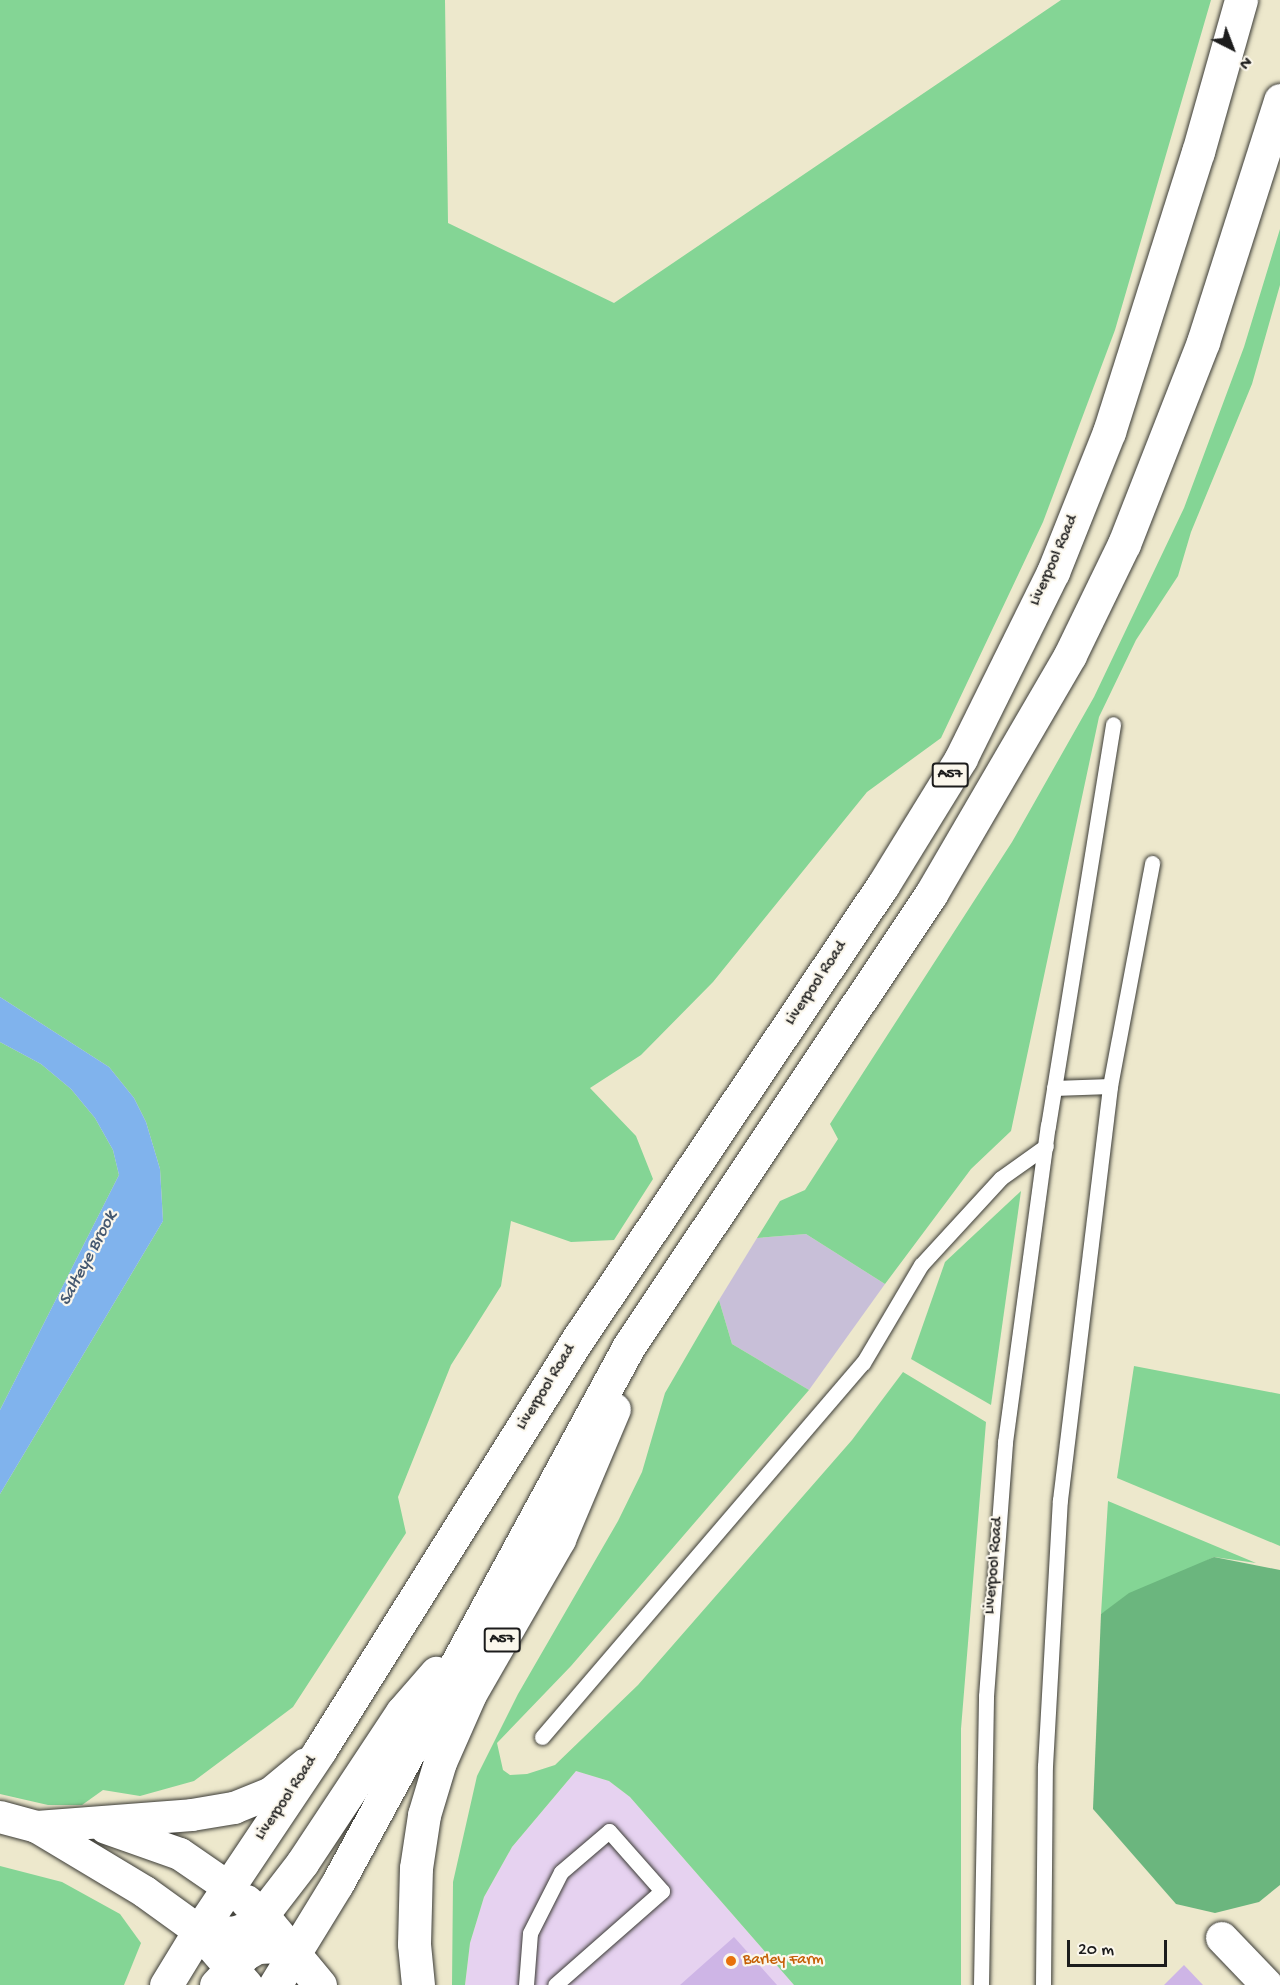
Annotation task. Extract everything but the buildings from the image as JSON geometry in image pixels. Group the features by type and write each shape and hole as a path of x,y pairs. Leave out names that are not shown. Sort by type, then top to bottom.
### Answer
{"main road":[{"name":"Liverpool Road","path":"166,1985 199,1931 320,1750 580,1336 883,885 961,758 1053,572 1109,432 1198,152 1241,0"},
{"name":"A57","path":"275,1985 296,1954 629,1346 931,894 1070,655 1124,544 1203,342 1280,100"},
{"name":"A57","path":"418,1985 414,1944 416,1868 424,1815 440,1762 470,1694 559,1539 611,1424 629,1346"},
{"name":"A57","path":"199,1931 234,1933 250,1927 262,1915 302,1863 402,1712 475,1629"},
{"path":"228,1887 262,1915 320,1985"},
{"path":"199,1931 231,1979 245,1954 269,1944 296,1954"}],"street":[{"path":"37,1827 192,1815 252,1802 290,1779 320,1750"},
{"path":"0,1817 37,1827 145,1892 199,1931"},
{"path":"97,1824 180,1854 228,1887"},
{"path":"1222,1938 1267,1985"}],"lane":[{"name":"Liverpool Road","path":"981,1985 986,1696 992,1587 1005,1442 1054,1088 1113,724"},
{"path":"1043,1985 1045,1766 1054,1568 1110,1086 1152,863"},
{"path":"1054,1088 1110,1086"},
{"path":"542,1737 863,1363 921,1266 1001,1178 1046,1146"},
{"path":"526,1985 530,1933 561,1872 609,1831 662,1891 555,1985"}],"shaded area":[{"path":"806,1234 885,1284 809,1390 732,1344 719,1300 757,1238"},
{"path":"576,1771 609,1781 630,1797 794,1985 465,1985 470,1943 484,1897 512,1847"}],"green space":[{"path":"0,0 445,0 448,223 614,303 1061,0 1211,0 1115,330 1043,522 941,738 867,792 713,982 641,1055 590,1088 636,1136 653,1179 614,1240 571,1242 511,1221 501,1286 451,1365 398,1497 406,1533 293,1707 194,1781 140,1796 103,1790 82,1805 48,1805 0,1794 0,1494 163,1221 160,1169 146,1122 134,1098 109,1067 0,997"},
{"path":"1280,229 1280,285 1252,384 1191,532 1178,576 1136,640 1099,717 1011,1131 971,1169 885,1284 806,1234 757,1238 780,1201 805,1190 838,1139 830,1124 1012,842 1094,697 1184,508 1244,347"},
{"path":"0,1042 41,1064 71,1089 95,1118 113,1150 119,1175 0,1410"},
{"path":"1021,1191 991,1405 911,1359 945,1262"},
{"path":"719,1300 732,1344 809,1390 571,1666 497,1743 503,1770 510,1775 527,1774 555,1765 638,1685 852,1440 903,1372 986,1422 961,1729 961,1985 794,1985 630,1797 609,1781 576,1771 512,1847 484,1897 470,1943 465,1985 452,1985 453,1882 477,1776 518,1694 618,1521 642,1472 665,1393"},
{"path":"1134,1366 1280,1394 1280,1546 1117,1478"},
{"path":"1108,1501 1256,1563 1214,1557 1101,1614"},
{"path":"1214,1557 1280,1570 1280,1885 1259,1902 1215,1913 1176,1904 1093,1809 1101,1614 1129,1593"},
{"path":"0,1866 62,1882 120,1914 141,1943 124,1985 0,1985"}],"water":[{"name":"Salteye Brook","path":"0,997 109,1067 134,1098 146,1122 160,1169 163,1221 0,1494 0,1410 119,1175 113,1150 95,1118 71,1089 41,1064 0,1042"}],"place":[{"name":"Barley Farm","path":"731,1961"}]}
